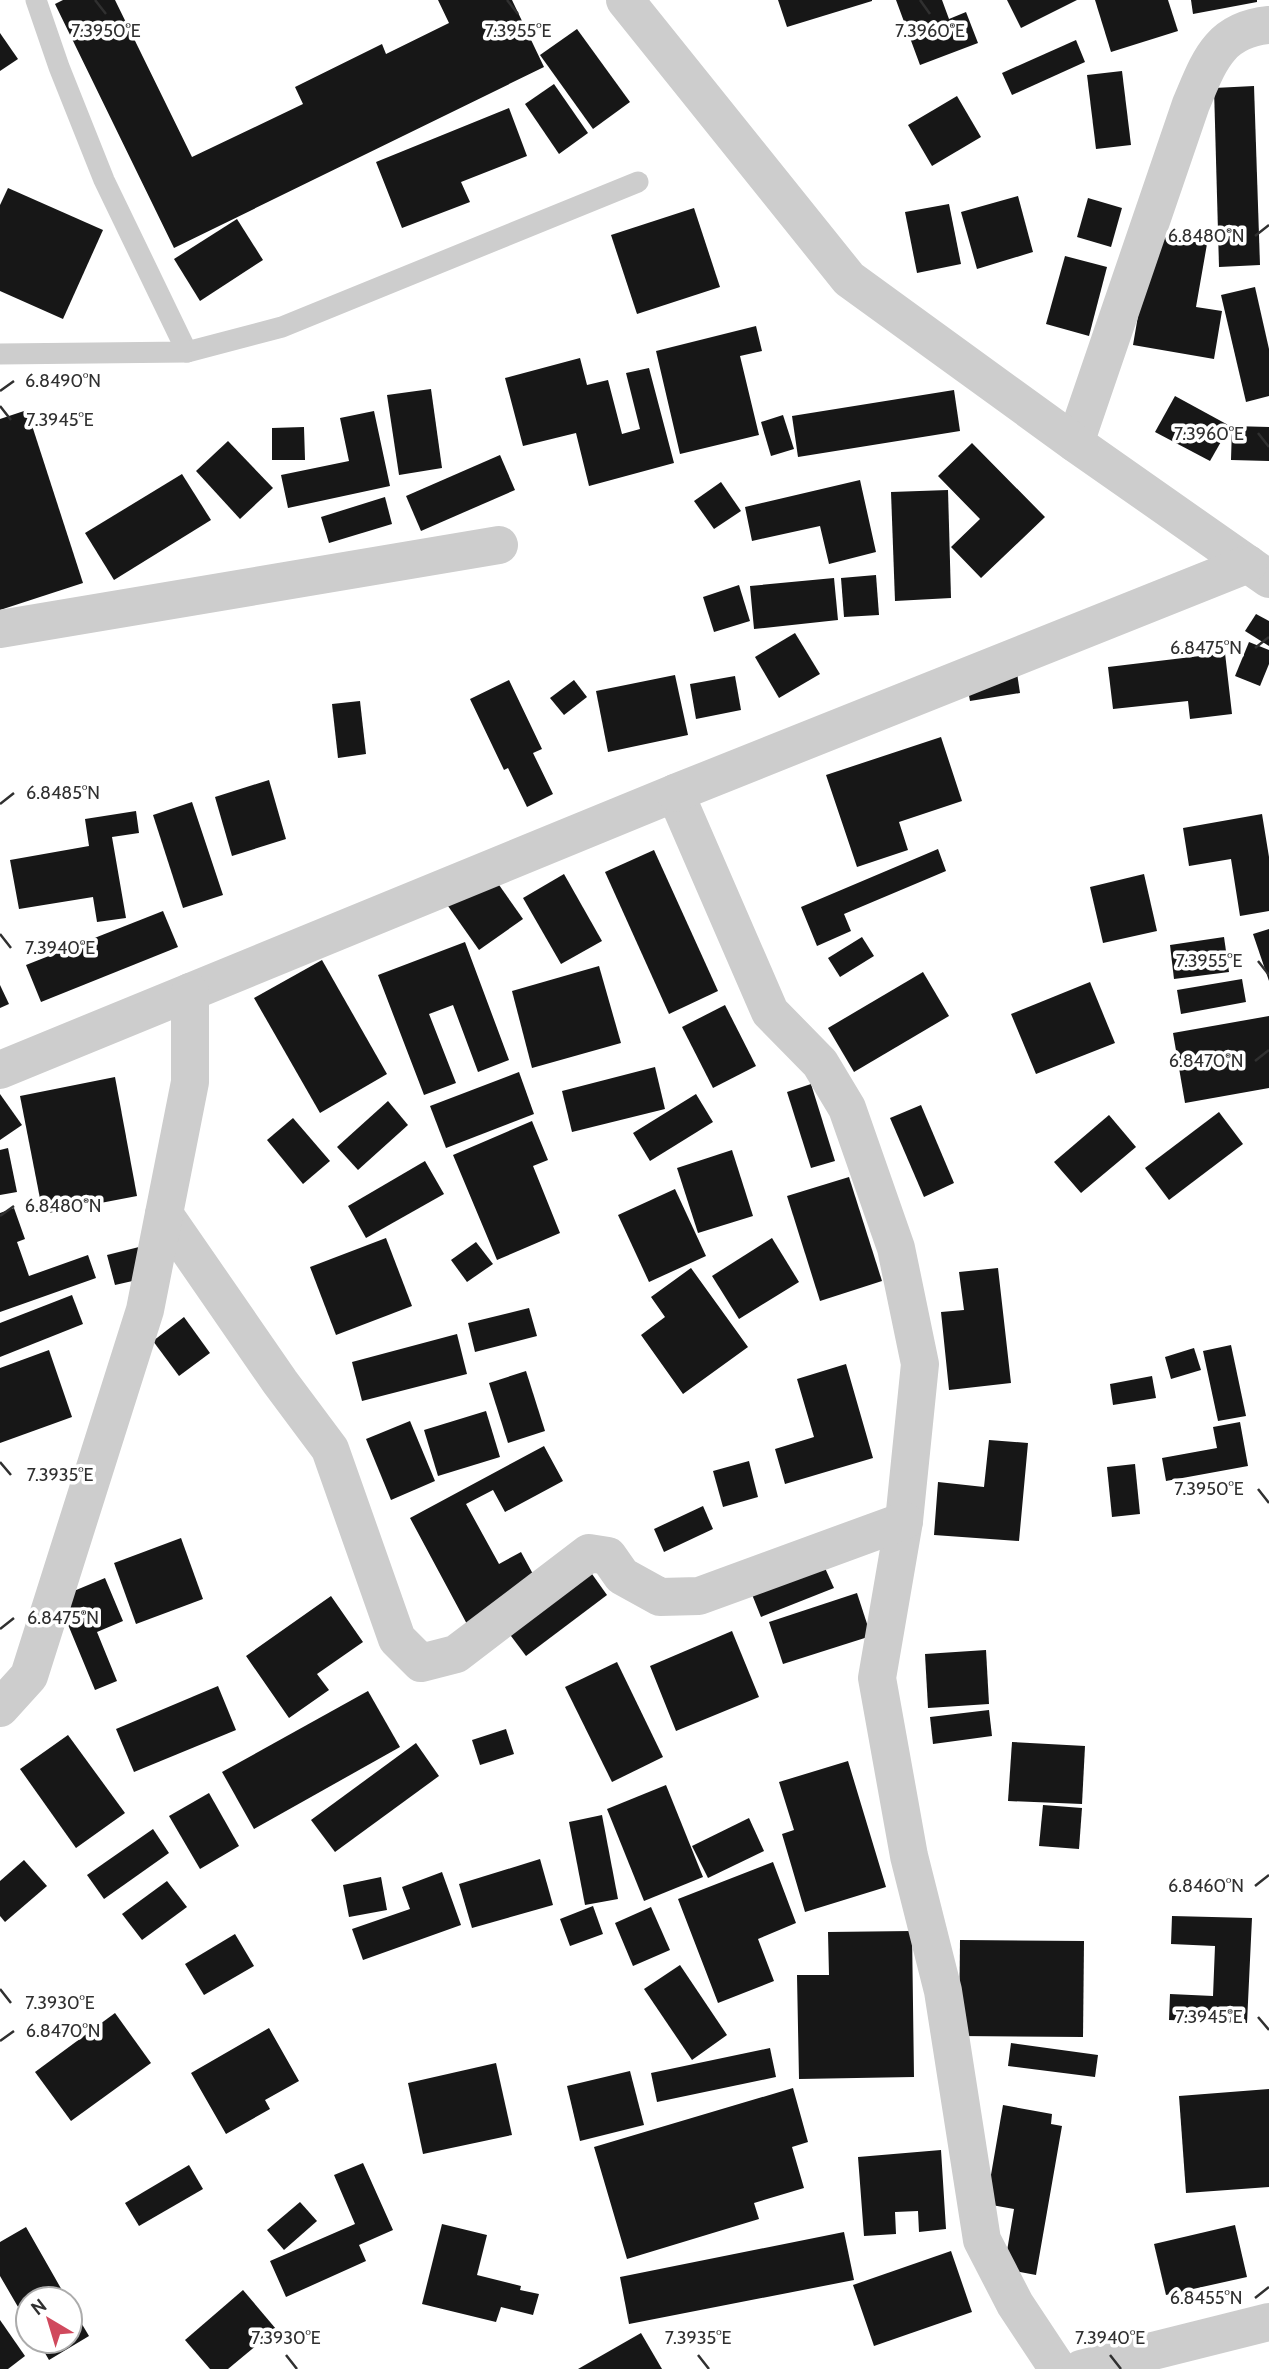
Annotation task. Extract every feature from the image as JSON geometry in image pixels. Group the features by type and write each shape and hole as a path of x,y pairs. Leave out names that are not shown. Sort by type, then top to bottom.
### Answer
{"street":[{"path":"625,0 849,279 1075,443 1262,565"},
{"path":"1075,443 1191,104 1208,64 1229,36 1250,27 1269,25"},
{"path":"0,628 499,545"},
{"path":"0,1070 675,793 1262,565"},
{"path":"675,793 770,1012 820,1063 847,1108 896,1248 920,1364 904,1521 877,1678 909,1856 943,1991 982,2240 1015,2304 1058,2369"},
{"path":"0,1708 29,1676 145,1310 190,1082 190,992"},
{"path":"164,1214 279,1382 330,1449 397,1639 421,1663 456,1654 589,1553 608,1556 622,1576 660,1597 699,1596 904,1521"},
{"path":"1081,2369 1269,2322"}],"lane":[{"path":"36,0 59,67 104,180 187,352"},
{"path":"0,354 187,352 282,327 638,182"}],"building":[{"path":"63,0 115,0 192,157 303,104 295,87 382,44 386,54 449,23 438,0 512,0 544,67 174,248 55,4"},
{"path":"778,0 872,0 872,1 787,27"},
{"path":"896,0 942,0 949,19 966,12 978,43 920,65"},
{"path":"1007,0 1077,0 1021,28"},
{"path":"1095,0 1168,0 1178,31 1111,52"},
{"path":"1191,0 1257,0 1257,2 1193,14"},
{"path":"577,29 630,102 593,129 540,55"},
{"path":"0,33 18,59 0,71"},
{"path":"1076,40 1085,62 1012,95 1002,73"},
{"path":"1122,71 1131,145 1096,149 1087,75"},
{"path":"554,84 588,133 559,154 525,104"},
{"path":"1254,86 1260,265 1219,267 1214,88"},
{"path":"957,96 981,137 932,166 908,125"},
{"path":"509,108 527,156 461,182 470,202 402,228 376,162"},
{"path":"8,188 103,230 63,319 0,291 0,205"},
{"path":"1018,196 1033,252 977,269 961,212"},
{"path":"1088,198 1122,208 1111,247 1077,237"},
{"path":"949,204 961,264 917,273 905,212"},
{"path":"694,208 720,287 637,314 611,235"},
{"path":"237,219 263,260 200,301 174,259"},
{"path":"1152,235 1207,244 1196,307 1222,311 1214,359 1133,345"},
{"path":"1065,256 1107,267 1089,336 1046,324"},
{"path":"1255,287 1269,349 1269,396 1246,402 1221,295"},
{"path":"756,326 762,351 740,356 759,435 680,454 656,351"},
{"path":"580,358 587,385 608,380 622,434 640,429 626,373 649,368 674,463 589,486 576,433 523,446 505,378"},
{"path":"431,389 442,468 399,475 387,395"},
{"path":"954,390 960,431 798,457 792,416"},
{"path":"1175,396 1230,426 1210,461 1155,432"},
{"path":"27,410 83,583 0,610 0,419"},
{"path":"374,411 390,486 288,508 281,475 349,461 340,418"},
{"path":"783,415 794,449 771,456 761,422"},
{"path":"1232,426 1269,427 1269,461 1231,460"},
{"path":"304,427 305,460 272,460 272,428"},
{"path":"228,441 273,488 240,519 196,471"},
{"path":"972,443 1045,517 981,578 951,547 980,519 938,476"},
{"path":"500,455 515,490 421,531 406,496"},
{"path":"182,474 211,520 114,580 85,533"},
{"path":"860,480 876,552 829,564 820,526 752,541 745,507"},
{"path":"721,482 741,511 714,529 694,501"},
{"path":"948,490 951,598 895,601 891,492"},
{"path":"385,497 392,524 329,543 321,517"},
{"path":"876,575 879,615 844,617 841,578"},
{"path":"834,578 838,620 754,629 750,586"},
{"path":"739,585 750,621 714,632 703,597"},
{"path":"1256,614 1269,621 1269,646 1245,631"},
{"path":"795,633 820,674 779,698 755,657"},
{"path":"1249,642 1269,650 1269,664 1260,686 1235,676"},
{"path":"1225,653 1232,714 1190,719 1188,701 1113,709 1108,667"},
{"path":"1017,673 1020,693 970,701 966,680"},
{"path":"675,675 688,735 608,752 596,691"},
{"path":"735,676 741,710 696,719 690,684"},
{"path":"509,680 542,749 533,753 553,794 527,807 508,768 504,770 470,699"},
{"path":"574,680 587,697 564,715 550,698"},
{"path":"360,701 366,754 338,758 332,704"},
{"path":"941,737 962,801 899,822 908,850 857,867 826,775"},
{"path":"269,780 286,839 232,856 215,797"},
{"path":"192,802 223,895 183,908 153,815"},
{"path":"136,811 139,833 112,837 126,918 97,922 93,897 19,909 10,860 89,846 85,819"},
{"path":"1262,814 1269,857 1269,911 1240,916 1231,859 1189,866 1183,828"},
{"path":"938,849 946,871 844,914 851,931 817,946 801,907"},
{"path":"654,850 718,991 669,1014 605,872"},
{"path":"564,874 602,941 561,964 523,898"},
{"path":"1144,874 1157,931 1103,943 1090,887"},
{"path":"492,875 523,919 479,950 448,906"},
{"path":"163,911 178,947 41,1002 26,965"},
{"path":"1269,929 1269,981 1253,934"},
{"path":"862,937 874,956 840,977 828,958"},
{"path":"1224,937 1229,972 1174,979 1170,945"},
{"path":"465,942 509,1060 478,1072 453,1005 429,1014 456,1083 424,1095 378,975"},
{"path":"322,960 387,1074 320,1113 254,998"},
{"path":"599,966 621,1043 532,1068 512,991"},
{"path":"923,972 949,1016 854,1072 828,1028"},
{"path":"1242,979 1246,1002 1181,1014 1177,990"},
{"path":"1090,982 1115,1043 1036,1074 1011,1014"},
{"path":"0,985 9,1004 0,1008"},
{"path":"725,1005 756,1066 713,1088 682,1027"},
{"path":"1269,1016 1269,1088 1185,1103 1173,1033"},
{"path":"655,1067 665,1109 572,1132 562,1091"},
{"path":"519,1072 534,1114 446,1148 430,1106"},
{"path":"115,1077 137,1196 43,1214 20,1096"},
{"path":"811,1084 835,1161 811,1168 787,1092"},
{"path":"0,1094 22,1125 0,1140"},
{"path":"696,1094 713,1122 650,1161 633,1133"},
{"path":"388,1101 408,1125 358,1170 337,1147"},
{"path":"921,1105 954,1183 924,1197 890,1118"},
{"path":"1219,1112 1243,1144 1169,1200 1145,1168"},
{"path":"1109,1115 1136,1147 1081,1193 1054,1162"},
{"path":"293,1118 330,1161 303,1184 267,1140"},
{"path":"532,1121 548,1160 533,1166 560,1233 497,1260 453,1155"},
{"path":"8,1148 17,1192 0,1195 0,1150"},
{"path":"732,1150 753,1216 698,1233 677,1168"},
{"path":"425,1161 444,1194 366,1238 348,1206"},
{"path":"849,1177 882,1281 820,1301 787,1196"},
{"path":"675,1189 706,1256 649,1282 618,1215"},
{"path":"14,1208 25,1239 17,1242 29,1276 88,1255 96,1278 0,1312 0,1213"},
{"path":"386,1238 412,1306 336,1335 310,1267"},
{"path":"772,1238 799,1282 739,1319 712,1276"},
{"path":"476,1242 493,1264 467,1282 451,1260"},
{"path":"143,1246 150,1277 115,1285 107,1255"},
{"path":"691,1268 748,1347 683,1394 641,1335 665,1317 651,1297"},
{"path":"998,1268 1011,1383 949,1390 941,1312 964,1310 959,1272"},
{"path":"72,1295 83,1324 0,1357 0,1323"},
{"path":"529,1308 537,1336 475,1352 468,1323"},
{"path":"184,1317 210,1353 179,1376 153,1341"},
{"path":"457,1334 467,1374 362,1401 352,1362"},
{"path":"1231,1345 1246,1416 1218,1421 1203,1351"},
{"path":"1194,1348 1201,1370 1171,1379 1165,1357"},
{"path":"49,1350 72,1417 0,1443 0,1368"},
{"path":"846,1364 873,1458 785,1484 775,1449 814,1437 797,1379"},
{"path":"526,1371 545,1431 508,1443 489,1383"},
{"path":"1152,1376 1156,1398 1113,1405 1110,1384"},
{"path":"486,1411 500,1457 438,1476 424,1430"},
{"path":"410,1421 435,1481 391,1500 366,1439"},
{"path":"1240,1422 1248,1466 1166,1481 1162,1458 1217,1448 1213,1427"},
{"path":"989,1440 1028,1443 1019,1541 934,1535 938,1482 984,1487"},
{"path":"544,1446 563,1481 505,1512 493,1490 466,1504 499,1564 521,1552 540,1587 468,1626 410,1518"},
{"path":"749,1461 758,1497 723,1507 713,1471"},
{"path":"1135,1464 1140,1514 1112,1517 1107,1467"},
{"path":"703,1506 713,1529 664,1552 654,1529"},
{"path":"181,1538 203,1599 136,1624 114,1563"},
{"path":"821,1559 834,1588 761,1617 749,1587"},
{"path":"587,1567 607,1595 526,1656 505,1628"},
{"path":"105,1578 123,1621 97,1632 117,1681 95,1690 57,1598"},
{"path":"857,1593 871,1636 783,1664 769,1622"},
{"path":"331,1596 363,1642 317,1674 329,1690 289,1718 246,1656"},
{"path":"732,1631 759,1697 676,1731 650,1666"},
{"path":"986,1650 989,1704 928,1708 925,1654"},
{"path":"617,1662 663,1757 612,1782 565,1687"},
{"path":"218,1686 236,1730 134,1772 116,1729"},
{"path":"368,1691 400,1747 254,1829 222,1772"},
{"path":"989,1710 992,1736 933,1744 930,1717"},
{"path":"506,1729 514,1754 480,1765 472,1740"},
{"path":"68,1735 125,1813 76,1848 20,1769"},
{"path":"1012,1742 1085,1746 1082,1804 1008,1801"},
{"path":"416,1743 439,1776 335,1852 311,1820"},
{"path":"848,1761 886,1887 805,1912 782,1834 794,1830 779,1782"},
{"path":"666,1785 703,1877 644,1901 607,1809"},
{"path":"209,1793 239,1846 200,1869 169,1816"},
{"path":"1043,1805 1082,1808 1079,1849 1039,1846"},
{"path":"602,1815 618,1899 585,1905 569,1822"},
{"path":"749,1818 764,1851 708,1878 692,1846"},
{"path":"153,1829 169,1853 104,1899 87,1875"},
{"path":"540,1859 553,1905 472,1928 459,1884"},
{"path":"24,1860 47,1886 5,1922 0,1916 0,1881"},
{"path":"773,1862 796,1923 758,1939 774,1981 718,2003 678,1899"},
{"path":"442,1872 461,1925 363,1960 352,1929 410,1909 402,1887"},
{"path":"381,1877 387,1910 349,1917 343,1885"},
{"path":"167,1881 187,1907 142,1940 122,1914"},
{"path":"593,1906 603,1934 570,1946 560,1919"},
{"path":"651,1907 670,1950 633,1966 615,1923"},
{"path":"1172,1916 1252,1918 1247,2023 1169,2020 1170,1994 1213,1996 1215,1946 1171,1944"},
{"path":"912,1931 914,2077 799,2079 797,1975 829,1975 828,1932"},
{"path":"235,1934 254,1966 204,1995 185,1964"},
{"path":"960,1940 1084,1941 1083,2037 959,2036"},
{"path":"680,1965 727,2035 692,2060 644,1989"},
{"path":"115,2013 151,2063 71,2121 35,2072"},
{"path":"269,2028 299,2081 265,2100 270,2109 226,2134 191,2073"},
{"path":"1011,2043 1098,2055 1095,2077 1008,2066"},
{"path":"770,2048 776,2077 657,2102 651,2073"},
{"path":"496,2063 512,2135 423,2154 408,2083"},
{"path":"630,2071 644,2125 580,2141 567,2086"},
{"path":"793,2088 808,2142 792,2147 804,2188 754,2203 759,2219 627,2259 594,2147"},
{"path":"1269,2089 1269,2187 1186,2193 1179,2096"},
{"path":"1003,2105 1052,2114 1051,2124 1062,2126 1036,2275 1004,2269 1014,2209 986,2204"},
{"path":"941,2150 946,2229 919,2232 918,2211 895,2212 896,2234 864,2236 858,2157"},
{"path":"363,2163 393,2230 359,2245 366,2261 286,2297 270,2261 355,2224 334,2175"},
{"path":"189,2165 203,2189 139,2226 125,2203"},
{"path":"300,2202 317,2221 284,2250 267,2230"},
{"path":"442,2224 487,2235 477,2275 521,2286 520,2290 539,2294 533,2315 501,2307 496,2322 422,2304"},
{"path":"1235,2225 1247,2277 1166,2295 1154,2244"},
{"path":"26,2227 59,2285 14,2285 14,2300 0,2276 0,2242"},
{"path":"844,2232 854,2280 629,2324 620,2277"},
{"path":"951,2251 972,2312 874,2346 853,2285"},
{"path":"243,2290 276,2329 228,2369 210,2369 185,2340"},
{"path":"0,2320 14,2340 14,2355 25,2356 8,2369 0,2369"},
{"path":"641,2333 662,2369 578,2369"}]}
